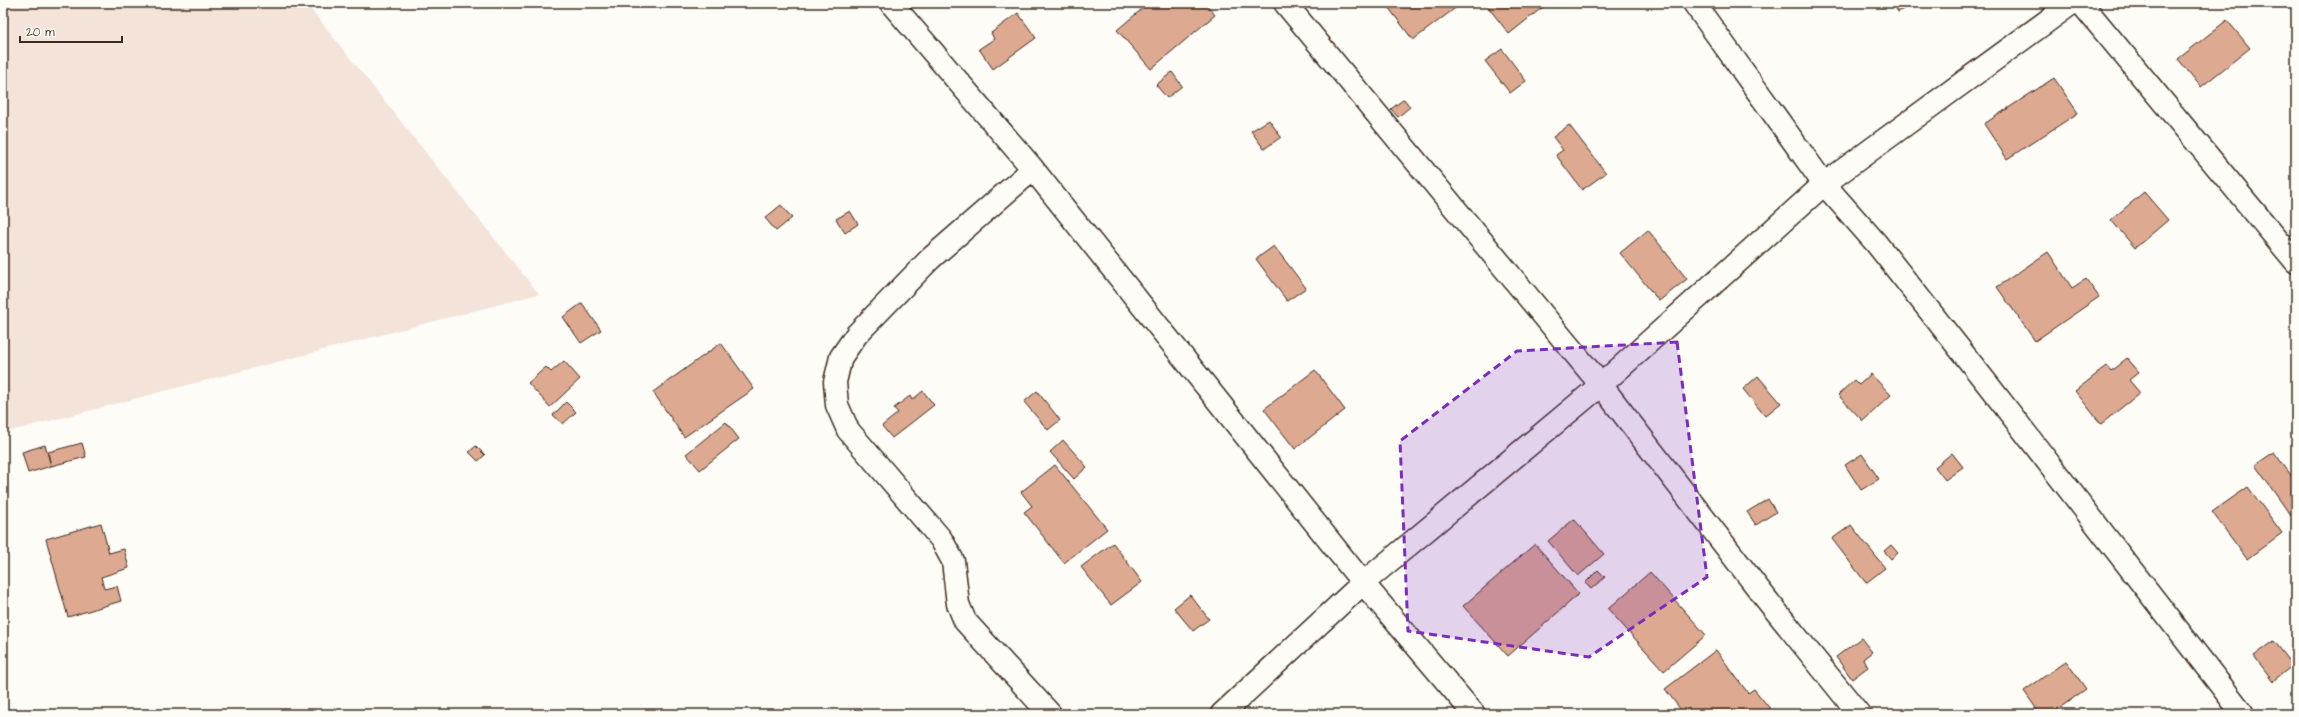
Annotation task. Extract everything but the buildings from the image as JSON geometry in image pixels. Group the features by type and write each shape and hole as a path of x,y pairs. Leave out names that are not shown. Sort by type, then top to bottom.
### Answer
{"street":[{"path":"891,3 1033,169 1363,583 1474,714"},
{"path":"1285,3 1601,385 1767,600 1859,714"},
{"path":"1694,3 1824,184 1876,243 2243,714"},
{"path":"1222,714 1363,583 1601,385 1824,184 2072,3"},
{"path":"2081,3 2296,262"},
{"path":"1033,169 930,259 857,334 841,357 835,382 837,405 848,430 941,539 953,561 958,604 965,622 1050,714"}],"highlighted area":[{"path":"1677,342 1707,577 1589,657 1408,631 1400,441 1517,351"}],"shaded area":[{"path":"3,3 306,3 539,294 3,433"}]}
